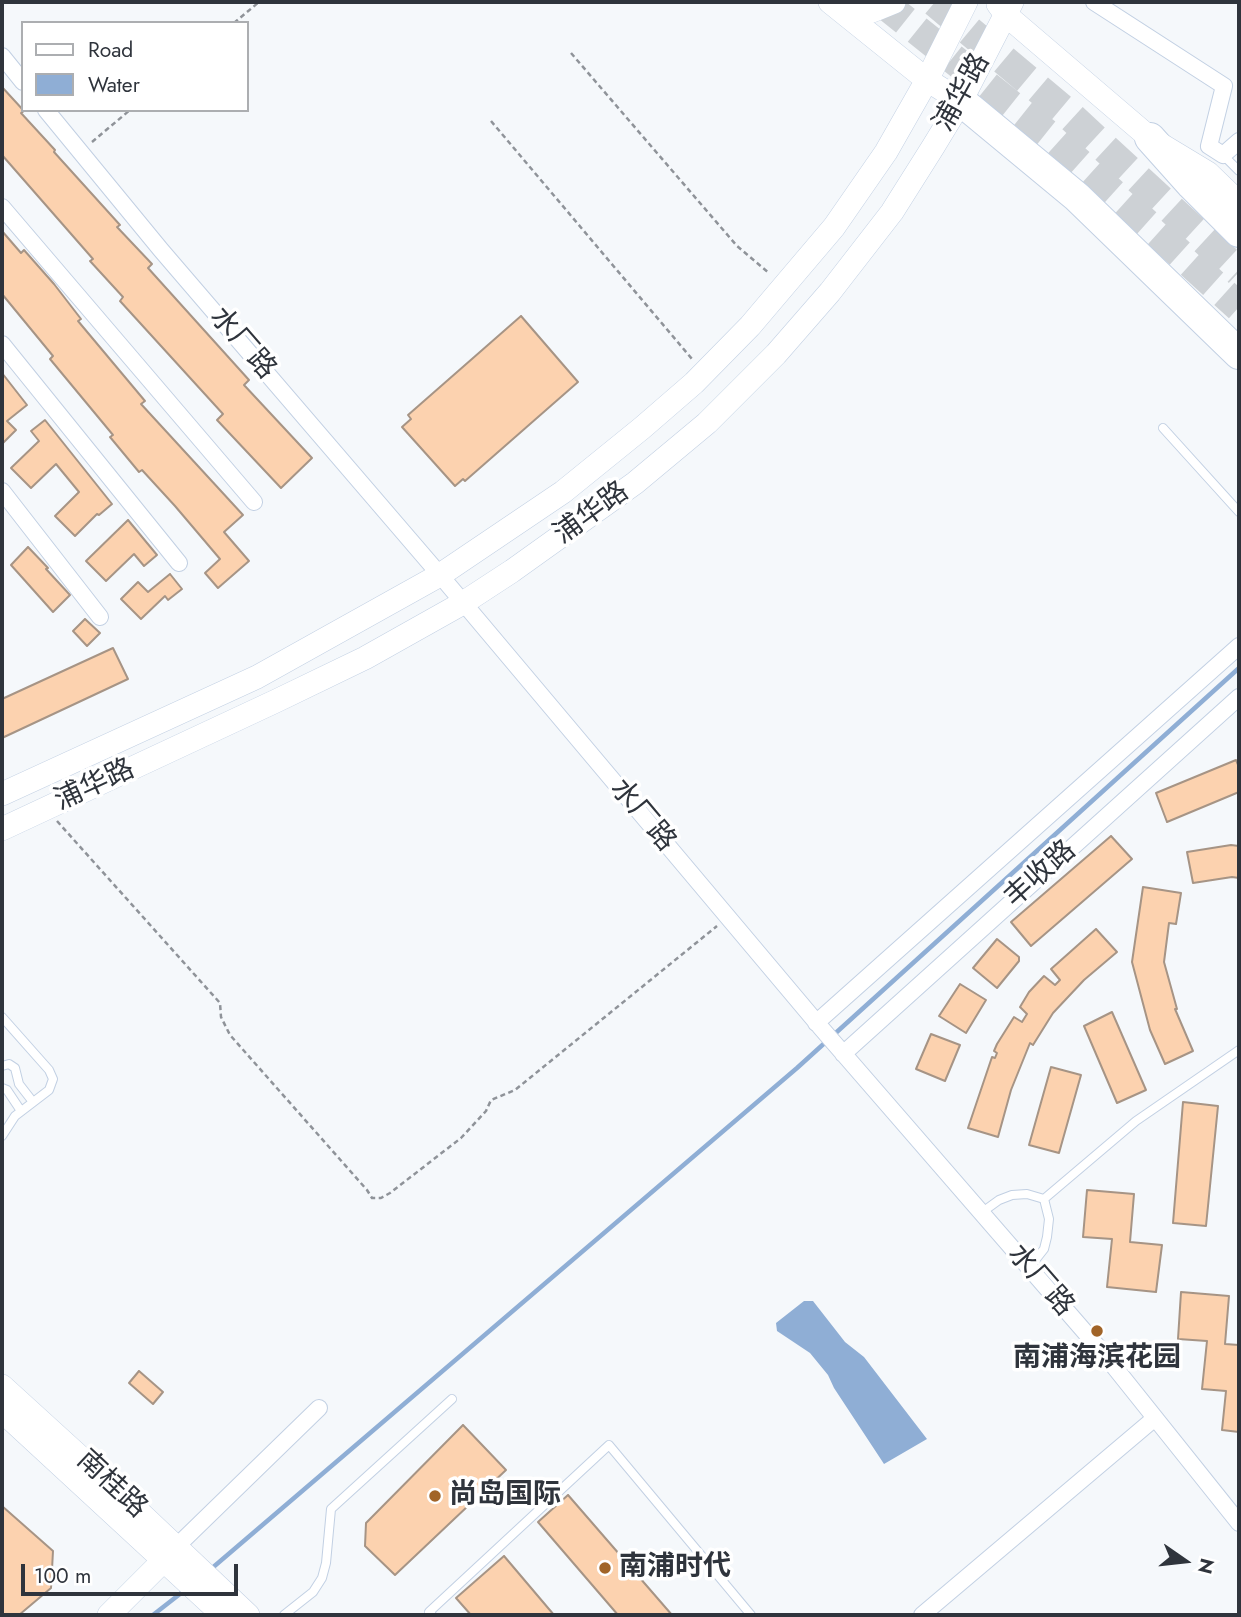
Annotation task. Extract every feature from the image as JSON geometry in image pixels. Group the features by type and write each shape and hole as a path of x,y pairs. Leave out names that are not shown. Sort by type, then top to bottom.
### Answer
{"highway":[{"path":"961,101 1077,197 1239,354"},
{"path":"1150,138 1192,186 1239,232"}],"main road":[{"path":"833,4 855,12 872,11 894,2"},
{"name":"浦华路","path":"2,794 257,677 440,576 562,492 642,428 703,373 785,286 834,227 886,152 927,80 966,2"},
{"path":"833,4 927,80 961,101"},
{"path":"1005,6 1150,138 1208,173 1239,203"},
{"name":"浦华路","path":"2,829 299,691 365,657 463,603 575,528 635,483 707,423 776,354 830,292 892,212 961,101 1005,6"},
{"name":"南桂路","path":"2,1386 103,1478 170,1554"},
{"name":"南桂路","path":"2,1411 196,1578 248,1615"},
{"path":"109,1615 170,1554"},
{"name":"南桂路","path":"196,1578 223,1615"}],"street":[{"path":"1094,2 1224,86 1209,146 1223,155 1239,141"},
{"path":"2,56 21,80"},
{"name":"水厂路","path":"48,112 161,250 819,1026 1104,1354 1239,1523"},
{"path":"2,207 254,502"},
{"path":"2,344 179,563"},
{"path":"2,491 100,617"},
{"path":"819,1026 1239,646"},
{"name":"丰收路","path":"839,1049 1239,697"},
{"path":"170,1554 319,1408"},
{"path":"922,1615 1155,1418"}],"lane":[{"path":"1223,155 1239,171"},
{"path":"1163,428 1239,512"},
{"path":"2,1017 52,1075 51,1087 12,1119 2,1136"},
{"path":"1044,1199 1136,1121 1239,1050"},
{"path":"2,1066 9,1064 15,1068 19,1084 33,1102"},
{"path":"2,1088 7,1090 21,1111"},
{"path":"981,1213 1012,1195 1027,1194 1044,1199"},
{"path":"1029,1268 1044,1249 1047,1237 1049,1219 1044,1199"},
{"path":"284,1615 313,1592 322,1578 331,1509 452,1399"},
{"path":"432,1615 429,1612 609,1445 751,1615"}],"path":[{"path":"236,21 259,2"},
{"path":"571,53 737,246 785,286"},
{"path":"80,152 128,112"},
{"path":"491,121 703,373"},
{"path":"46,808 220,1003 221,1017 230,1035 368,1190 372,1198 381,1198 390,1193 461,1138 486,1111 491,1100 515,1090 728,918"}],"water":[{"path":"804,1301 813,1301 845,1342 864,1357 927,1439 884,1464 828,1375 810,1353 777,1331 776,1323"}],"building":[{"path":"2,87 54,152 120,225 117,227 152,264 148,268 249,380 244,385 312,458 281,488 217,420 223,414 120,301 123,297 90,261 93,259 2,155"},
{"path":"2,231 21,253 24,250 54,284 81,319 78,321 145,401 141,404 243,515 224,532 249,561 218,588 205,573 220,559 110,437 113,435 50,359 53,356 2,294"},
{"path":"521,316 578,382 465,481 463,479 455,486 402,427 411,419 408,415"},
{"path":"2,373 27,405 7,421 16,430 2,444"},
{"path":"45,420 112,504 97,514 75,536 55,516 79,492 56,464 31,488 11,468 39,441 31,431"},
{"path":"128,520 157,555 144,566 134,554 106,581 86,561"},
{"path":"28,547 70,595 53,612 11,565"},
{"path":"170,574 182,589 168,600 165,596 141,619 121,599 138,582 148,592"},
{"path":"85,619 100,633 87,646 73,631"},
{"path":"113,648 128,679 2,738 2,699"},
{"path":"1236,760 1239,767 1239,792 1167,822 1156,793"},
{"path":"1111,836 1132,859 1031,946 1011,922"},
{"path":"1239,846 1239,878 1193,883 1187,852"},
{"path":"1143,887 1181,893 1176,924 1169,923 1164,962 1175,1009 1193,1051 1165,1064 1150,1030 1132,962"},
{"path":"1096,929 1117,952 1084,980 1053,1013 1033,1045 1030,1043 1011,1090 998,1137 968,1128 992,1057 995,1058 997,1053 994,1051 997,1044 1014,1017 1022,1022 1027,1014 1020,1007 1029,992 1044,976 1055,985 1060,980 1051,969"},
{"path":"997,939 1019,957 1019,961 997,988 973,968"},
{"path":"960,984 986,1000 966,1033 939,1016"},
{"path":"1112,1012 1146,1090 1117,1103 1084,1026"},
{"path":"931,1034 960,1045 945,1081 916,1069"},
{"path":"1051,1067 1081,1075 1059,1153 1029,1145"},
{"path":"1183,1102 1218,1106 1206,1226 1173,1223"},
{"path":"1087,1190 1134,1194 1130,1242 1162,1245 1156,1292 1107,1287 1112,1239 1083,1237"},
{"path":"1181,1292 1229,1296 1225,1344 1239,1345 1239,1432 1222,1430 1226,1391 1202,1389 1207,1341 1178,1339"},
{"path":"139,1371 163,1392 153,1404 129,1383"},
{"name":"尚岛国际","path":"463,1425 506,1470 395,1575 365,1546 366,1523"},
{"name":"南浦时代","path":"568,1495 672,1615 618,1615 538,1522"},
{"path":"2,1506 53,1551 51,1588 19,1615 2,1615"},
{"name":"南浦时代","path":"504,1556 554,1615 471,1615 456,1598"}],"waterway":[{"path":"211,1569 797,1068 1239,668"},
{"path":"153,1615 185,1590"}],"tunnel":[{"path":"882,2 1047,134 1239,307"},
{"path":"935,2 1067,113 1239,272"}],"place":[{"name":"南浦海滨花园","path":"1097,1331"},
{"name":"尚岛国际","path":"435,1496"},
{"name":"南浦时代","path":"605,1568"}]}
